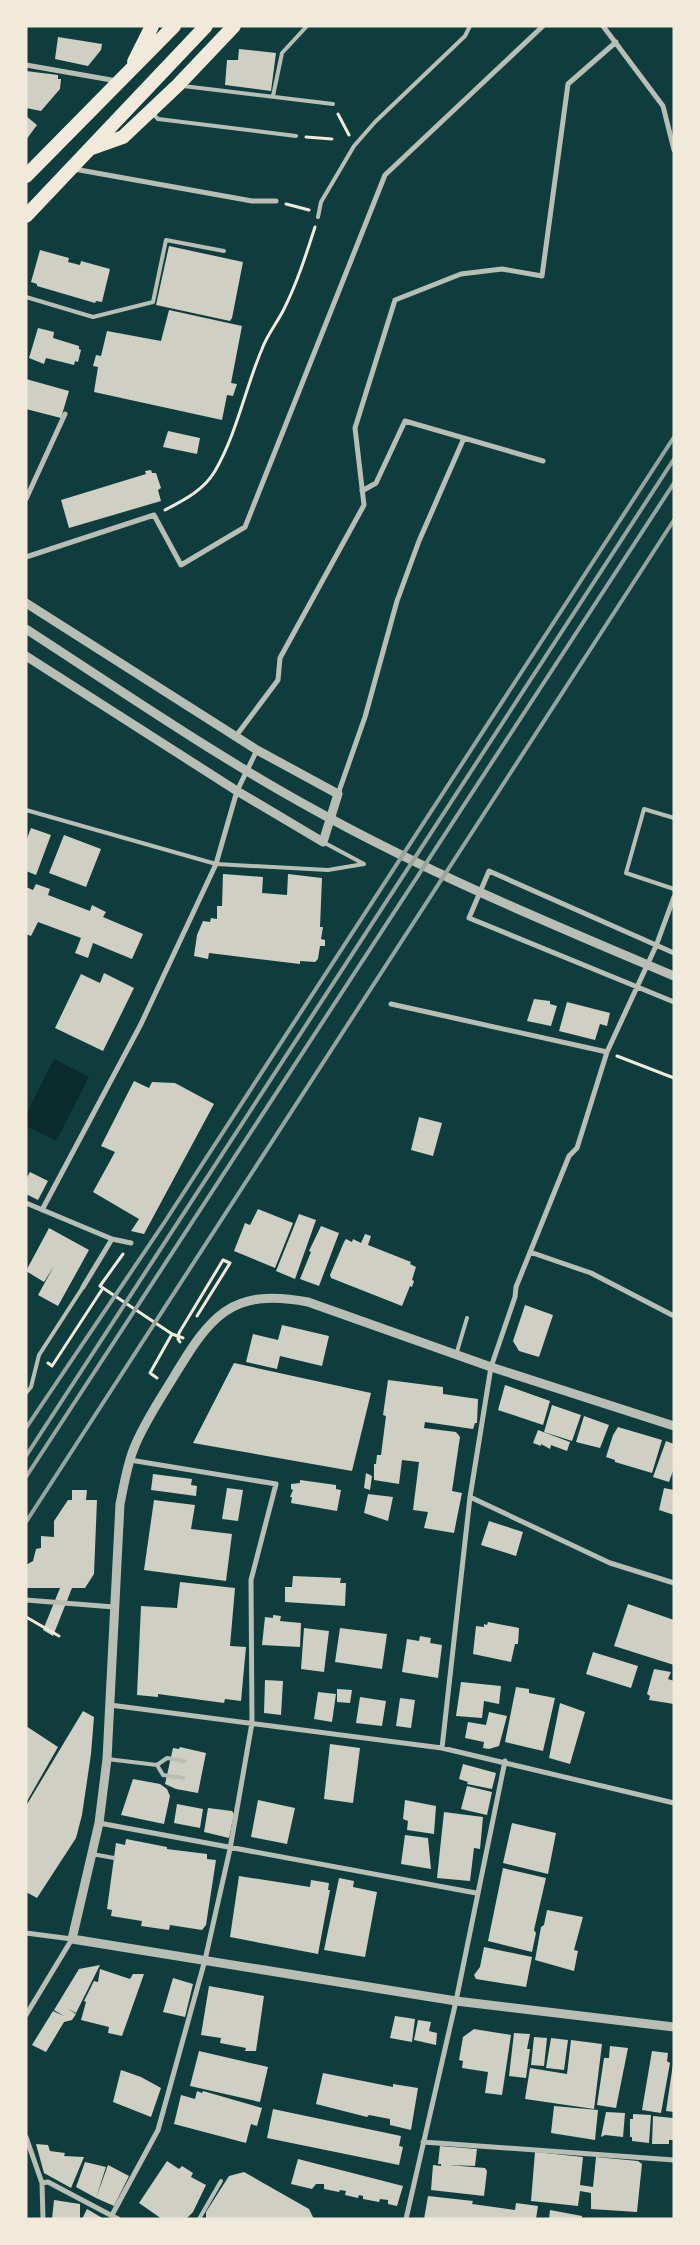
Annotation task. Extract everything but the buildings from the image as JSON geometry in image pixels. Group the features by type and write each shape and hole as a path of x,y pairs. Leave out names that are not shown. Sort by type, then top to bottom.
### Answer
{"highway":[{"path":"125,78 152,26"},
{"path":"26,176 125,78 174,26"},
{"path":"26,216 206,26"},
{"path":"89,150 123,137 178,85 234,26"}],"street":[{"path":"26,557 154,515 181,565 245,527 384,175 543,26"},
{"path":"603,26 663,106 674,150"},
{"path":"236,736 278,680 280,658 364,505 355,428 395,300 461,274 502,269 542,276 568,84 616,42"},
{"path":"26,65 125,78"},
{"path":"71,168 252,201 276,201"},
{"path":"26,499 65,414"},
{"path":"362,491 376,483 405,421 543,461"},
{"path":"26,656 236,791 323,842 365,717 397,601 419,541 464,438"},
{"path":"26,604 256,750 338,794"},
{"path":"26,629 228,761 320,813 417,864 527,914 674,976"},
{"path":"42,1210 141,1024 216,864 236,791 256,750"},
{"path":"674,953 489,872 469,918 674,1002"},
{"path":"442,1748 470,1497 491,1368 515,1297 516,1287 569,1156 577,1148 607,1052 656,946 674,897"},
{"path":"391,1004 607,1052"},
{"path":"26,1203 112,1239 131,1244"},
{"path":"82,1287 112,1239"},
{"path":"530,1252 591,1272 674,1316"},
{"path":"26,2014 72,1939 99,1823 107,1760 120,1504 130,1460 146,1420 191,1349 215,1318 235,1306 264,1297 280,1296 308,1302 491,1368 674,1426"},
{"path":"112,2215 158,2130 205,1960 230,1849 252,1723 251,1580 276,1484 130,1460"},
{"path":"470,1497 610,1563 674,1583"},
{"path":"26,1600 114,1607"},
{"path":"109,1704 442,1748 505,1761 674,1803"},
{"path":"406,2219 456,2001 476,1893 505,1761"},
{"path":"99,1823 230,1849 476,1893"},
{"path":"26,1933 456,2001 674,2027"},
{"path":"26,2137 42,2183 42,2219"},
{"path":"423,2142 674,2160"},
{"path":"42,2183 48,2182 118,2219"}],"lane":[{"path":"273,96 282,53 307,26"},
{"path":"318,215 322,202 354,146 375,122 466,36 470,26"},
{"path":"178,85 333,104"},
{"path":"150,112 158,119 296,136"},
{"path":"26,296 93,317 153,302 166,240 224,250"},
{"path":"674,818 644,809 626,873 674,889"},
{"path":"26,810 216,864 328,870 364,864 323,842"},
{"path":"26,1393 31,1387 39,1355 82,1287"},
{"path":"456,1354 467,1318"},
{"path":"107,1760 157,1765 167,1758 184,1761"},
{"path":"157,1765 164,1775 184,1778"},
{"path":"92,1854 114,1858"},
{"path":"199,2219 221,2181"}],"path":[{"path":"333,104 354,146"},
{"path":"296,136 332,139"},
{"path":"154,515 184,500 201,488 215,471 234,430 263,346 284,310 301,270 318,215 276,201"},
{"path":"607,1052 674,1078"},
{"path":"131,1244 100,1286 182,1340 187,1332"},
{"path":"191,1349 178,1339 179,1333 223,1260 230,1263 192,1324"},
{"path":"161,1381 150,1373 172,1334"},
{"path":"26,1617 59,1636"}],"water":[{"path":"54,1059 89,1077 56,1141 26,1126 26,1114"}],"railway":[{"path":"26,1428 164,1223 674,437"},
{"path":"26,1456 674,459"},
{"path":"26,1477 674,483"},
{"path":"26,1522 674,520"}]}
